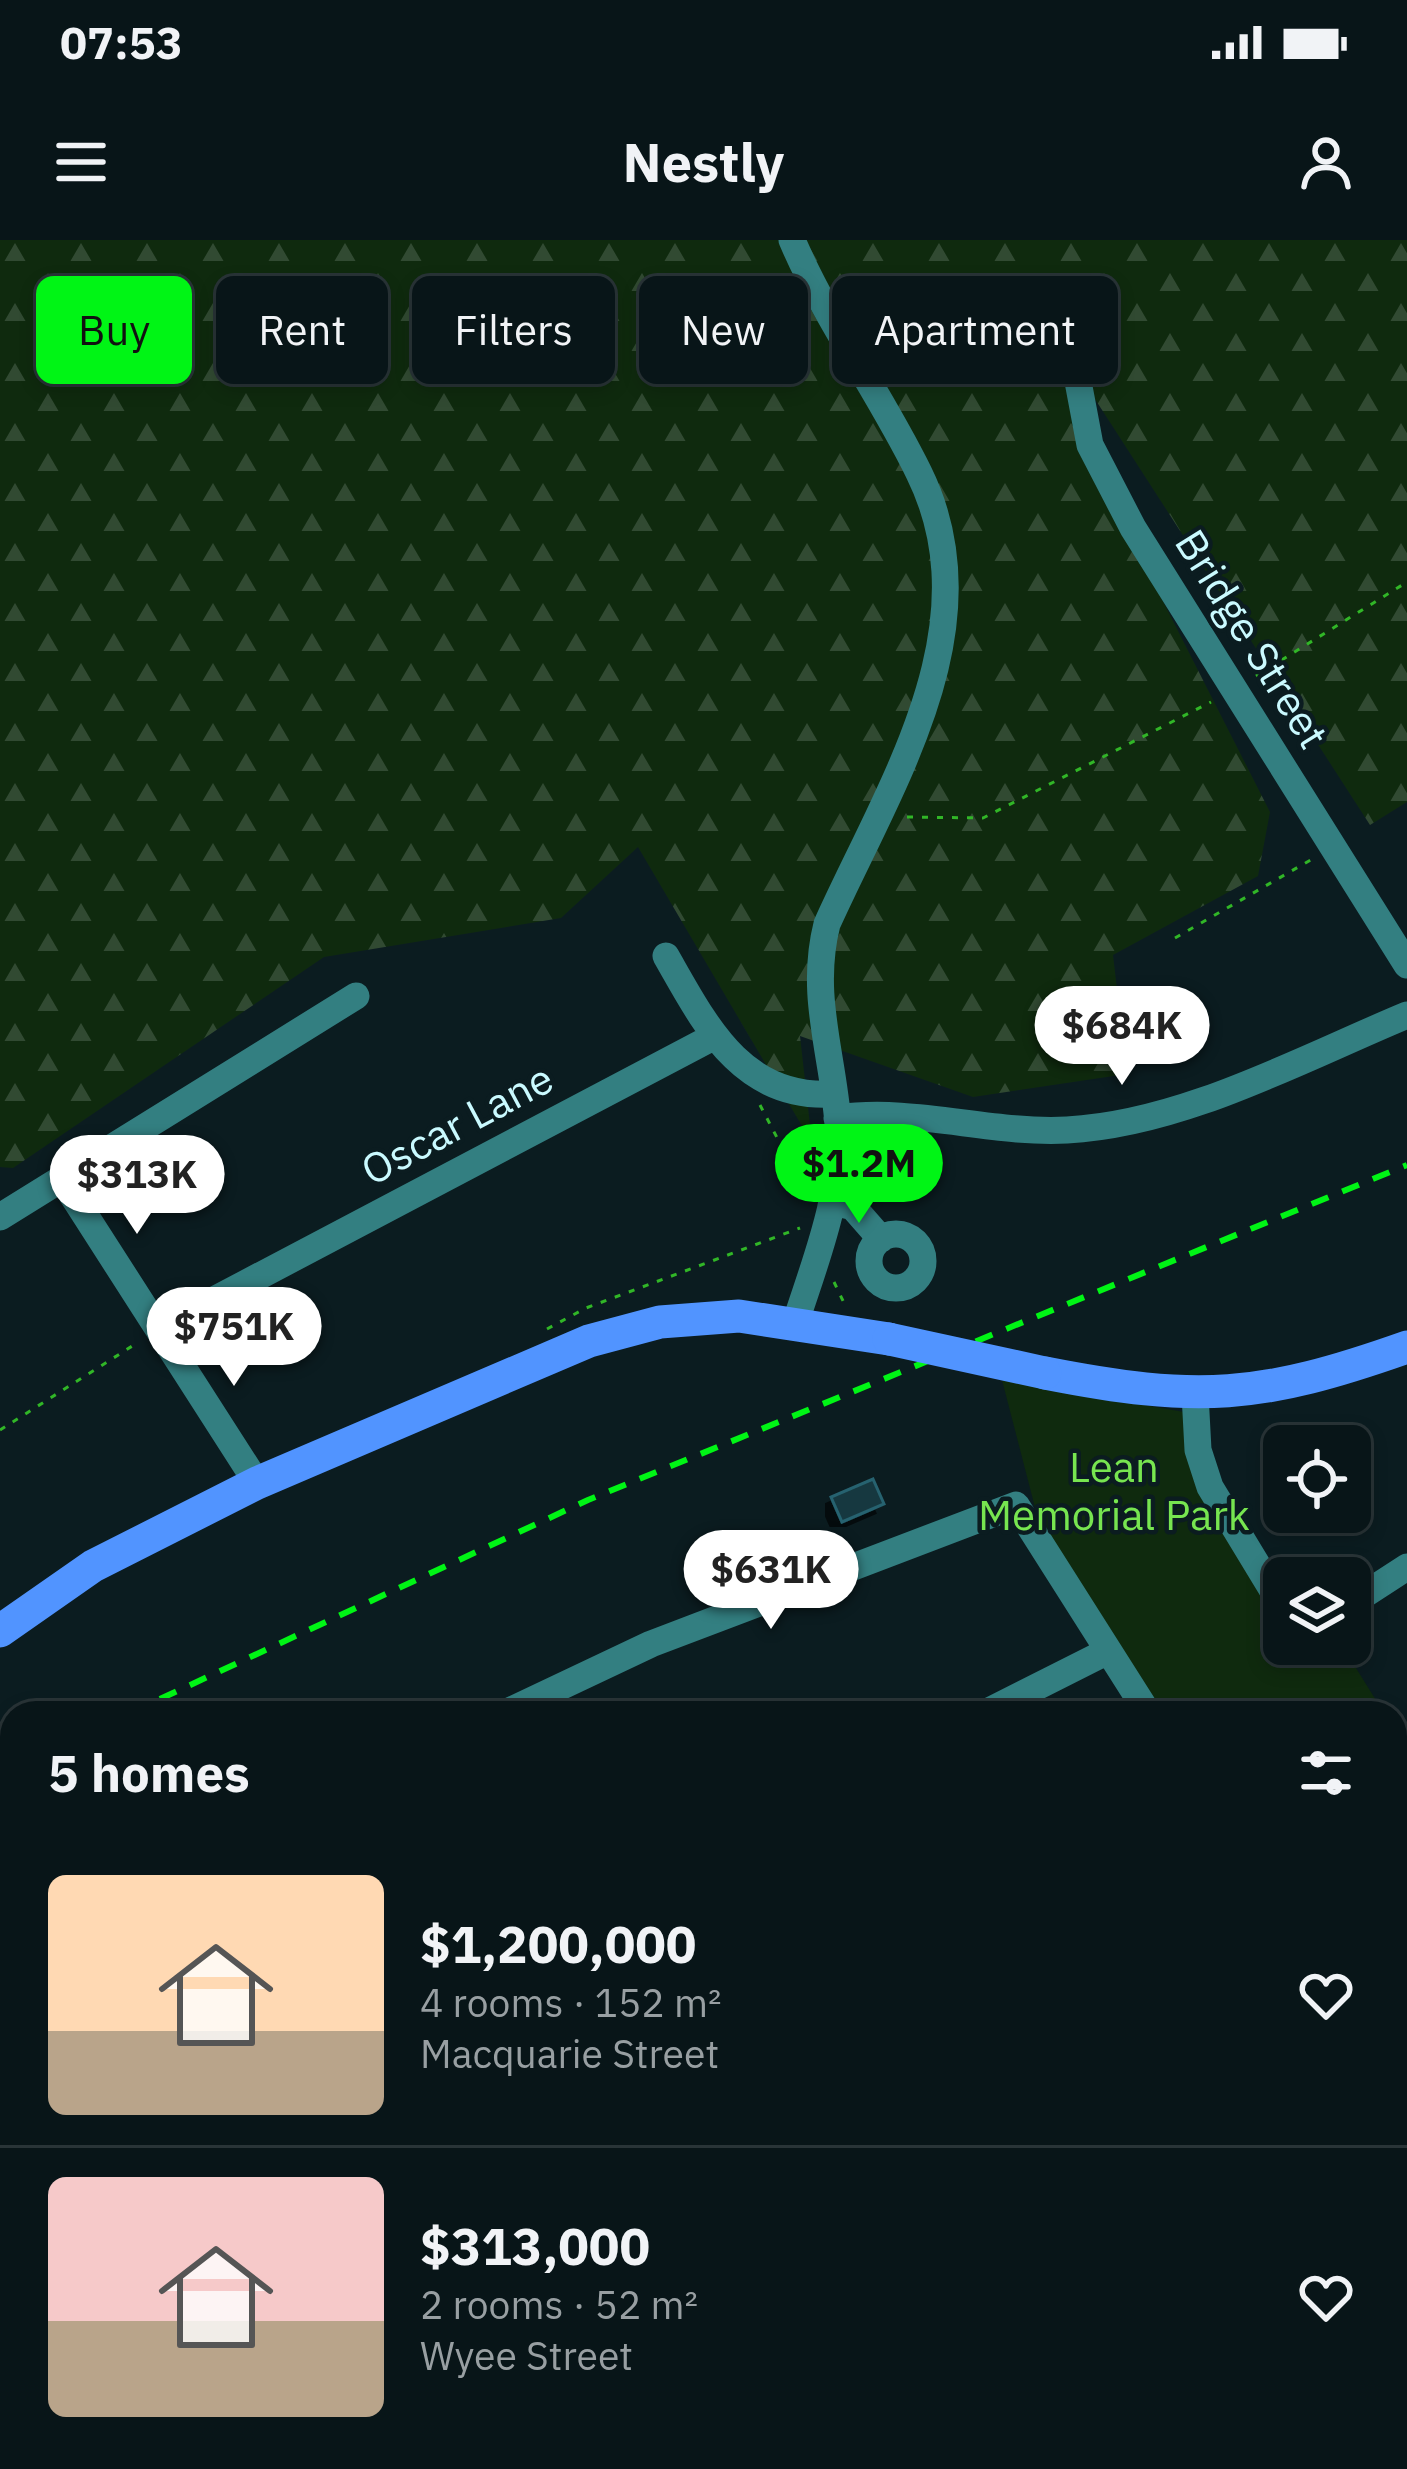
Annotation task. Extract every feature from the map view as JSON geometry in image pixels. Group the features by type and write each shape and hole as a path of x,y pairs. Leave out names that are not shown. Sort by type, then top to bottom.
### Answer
{"main road":[{"path":"0,1631 93,1566 257,1483 554,1354 624,1330 696,1317 796,1321 1045,1373 1195,1394 1284,1387 1407,1344"},
{"path":"0,1655 83,1590 257,1483"}],"street":[{"path":"792,240 818,299 922,478 940,537 946,594 926,712 827,924 818,958 818,1011 835,1106 833,1202 796,1321"},
{"name":"Bridge Street","path":"1078,384 1090,445 1133,528 1407,965"},
{"path":"666,956 713,1037 736,1064 763,1080 835,1106 1036,1131 1108,1124 1192,1101 1407,1015"},
{"path":"0,1217 356,996"},
{"name":"Oscar Lane","path":"159,1329 713,1037"},
{"path":"62,1178 257,1483"},
{"path":"833,1202 853,1207 881,1239"},
{"path":"1195,1394 1202,1467 1263,1580"},
{"path":"530,1701 651,1644 1016,1505 1140,1701"},
{"path":"1371,1590 1407,1567"},
{"path":"1009,1701 1108,1651"}],"path":[{"path":"875,817 983,818 1234,690 1407,582"},
{"path":"1174,938 1333,847"},
{"path":"529,1339 586,1308 804,1227"},
{"path":"0,1430 159,1329"}],"green space":[{"path":"0,240 1407,240 1407,802 1370,825 1093,396 1090,384 1118,384 1118,276 832,276 832,384 1071,384 1080,438 1270,812 1258,876 1113,955 1127,1074 973,1097 800,1036 812,1143 638,847 561,918 324,957 13,1168 0,1167"},
{"name":"Lean Memorial Park","path":"1002,1380 1184,1412 1263,1576 1263,1665 1354,1665 1377,1701 1156,1701 1039,1523"}],"building":[{"path":"873,1479 884,1504 842,1522 831,1497"}],"railway":[{"path":"156,1701 588,1500 1407,1165"}]}
